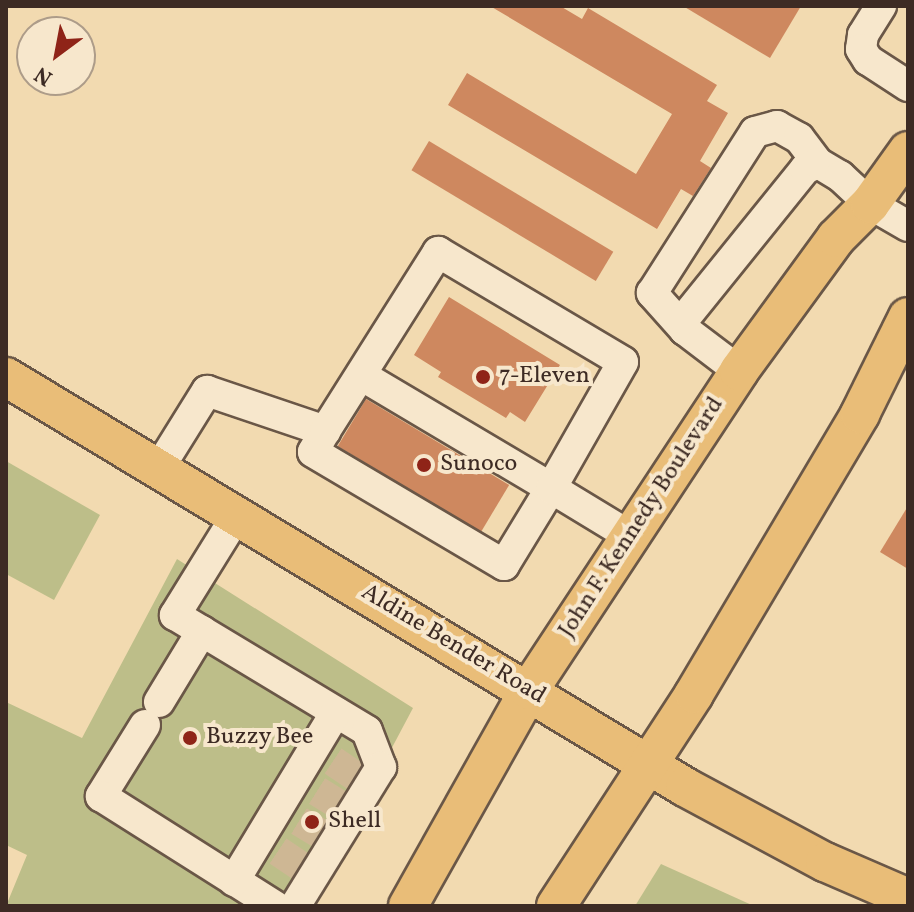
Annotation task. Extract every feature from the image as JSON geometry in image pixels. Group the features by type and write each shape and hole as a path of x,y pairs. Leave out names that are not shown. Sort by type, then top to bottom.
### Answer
{"main road":[{"name":"John F. Kennedy Boulevard","path":"408,906 529,690 739,371 836,238 870,204 908,151"},
{"path":"556,906 852,427 908,317"},
{"name":"Aldine Bender Road","path":"6,377 647,763 825,862 908,898"}],"lane":[{"path":"881,6 863,35 861,49 868,60 908,86"},
{"path":"739,371 685,330 652,293 755,132 777,126 799,138 818,163 840,176 870,204 908,226"},
{"path":"685,330 684,319 805,169 818,163"},
{"path":"438,252 623,362 504,565 313,452 361,375 438,252"},
{"path":"361,375 630,536"},
{"path":"159,468 207,391 325,431"},
{"path":"237,515 175,615 367,731 381,767 344,768"},
{"path":"202,631 101,796 275,906"},
{"path":"234,881 288,858 309,827 344,768 336,712"},
{"path":"295,906 288,858 344,768"}],"green space":[{"path":"6,461 100,515 54,600 6,574"},
{"path":"177,559 413,708 308,906 6,906 27,855 6,845 6,702 82,738"},
{"path":"661,864 754,906 635,906"}],"building":[{"path":"490,6 560,6 582,19 588,8 717,85 707,101 728,113 700,161 711,168 693,196 681,189 657,229 448,105 467,73 636,174 672,114"},
{"path":"683,6 801,6 770,58"},
{"path":"429,141 613,252 596,281 411,170"},
{"path":"449,297 560,365 525,422 510,412 506,418 438,377 441,372 414,355"},
{"name":"Sunoco","path":"366,399 509,485 481,532 338,446"},
{"path":"908,506 908,569 880,552"}],"tunnel":[{"path":"333,761 357,777"},
{"path":"317,791 341,806"},
{"path":"299,821 324,836"},
{"path":"278,851 302,867"}],"place":[{"name":"7-Eleven","path":"483,377"},
{"name":"Sunoco","path":"424,465"},
{"name":"Buzzy Bee","path":"190,738"},
{"name":"Shell","path":"312,822"}]}
